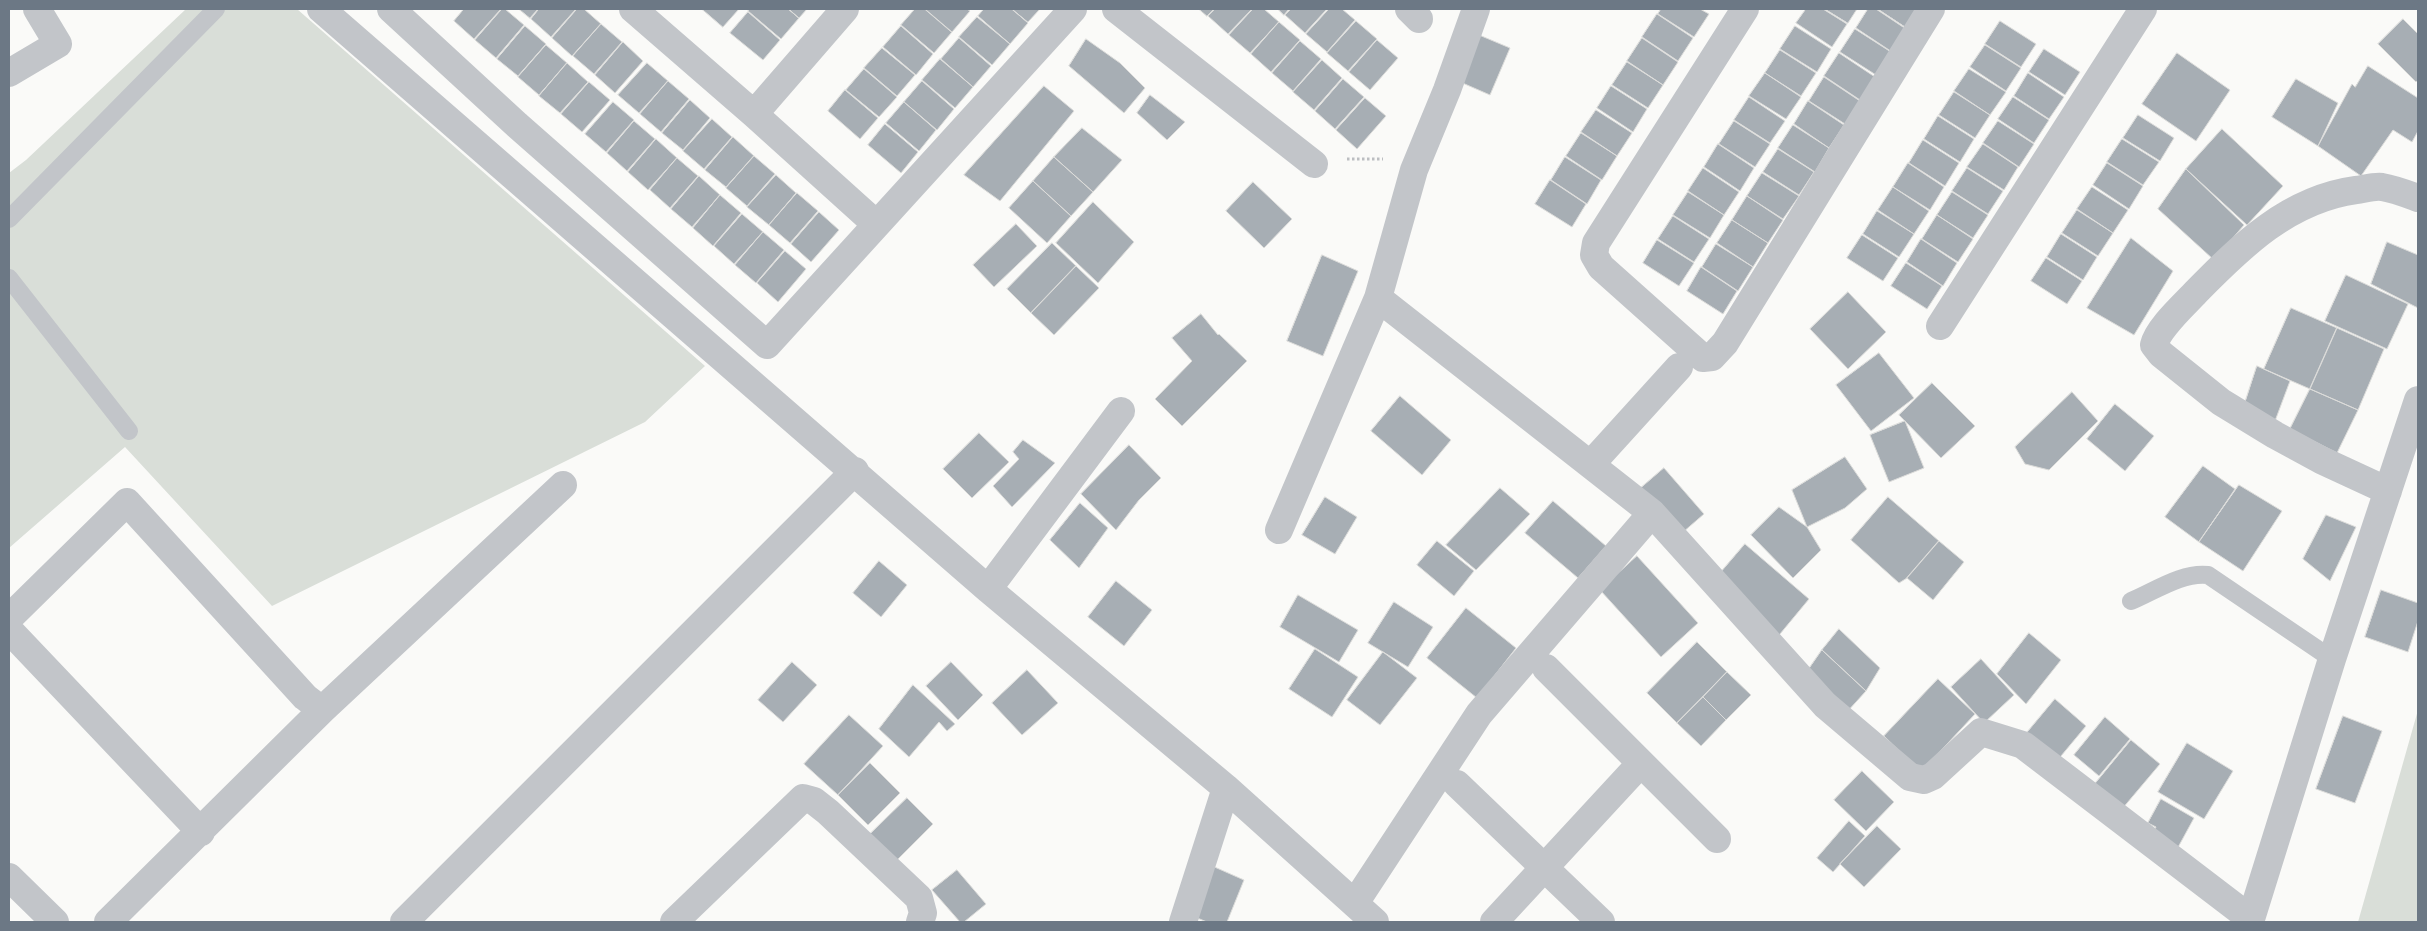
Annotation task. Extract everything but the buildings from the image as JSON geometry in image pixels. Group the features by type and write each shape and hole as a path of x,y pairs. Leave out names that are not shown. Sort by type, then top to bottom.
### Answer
{"street":[{"path":"9,73 58,44 37,9"},
{"path":"322,9 855,471 988,589 1226,788 1375,922"},
{"path":"392,9 517,125 768,345 1073,9"},
{"path":"633,9 754,114 876,224"},
{"path":"754,114 845,9"},
{"path":"1116,9 1314,164"},
{"path":"1279,530 1378,298 1414,170 1447,90 1476,9"},
{"path":"1745,9 1596,243 1594,255 1601,267 1703,358 1712,357 1726,344 1931,9"},
{"path":"1940,326 2143,9"},
{"path":"2388,491 2321,460 2221,402 2160,354 2154,345 2156,339 2176,312 2224,263 2269,225 2304,204 2337,192 2381,186 2418,198"},
{"path":"1378,298 1652,512 1825,705 1910,777 1924,780 1933,776 1982,732 2023,745 2251,921 2332,659 2418,400"},
{"path":"1591,464 1679,367"},
{"path":"988,589 1121,411"},
{"path":"404,922 855,471"},
{"path":"108,922 201,832 322,710 563,484"},
{"path":"9,618 127,502 305,697 322,710"},
{"path":"1355,903 1479,714 1652,512"},
{"path":"9,630 201,832"},
{"path":"1546,668 1717,839"},
{"path":"1494,922 1641,763"},
{"path":"1458,784 1601,922"},
{"path":"1183,922 1226,788"},
{"path":"674,922 803,798 814,801 828,812 919,898 923,913 920,922"},
{"path":"9,877 55,922"}],"lane":[{"path":"9,219 216,9"},
{"path":"9,278 130,431"},
{"path":"2131,602 2197,574 2208,575 2332,659"}],"path":[{"path":"1314,164 1368,158 1386,159 1414,170"}],"shaded area":[{"path":"186,9 297,9 705,366 645,422 272,606 125,447 9,548 9,173 26,160"},
{"path":"2418,710 2418,922 2358,922"}]}
